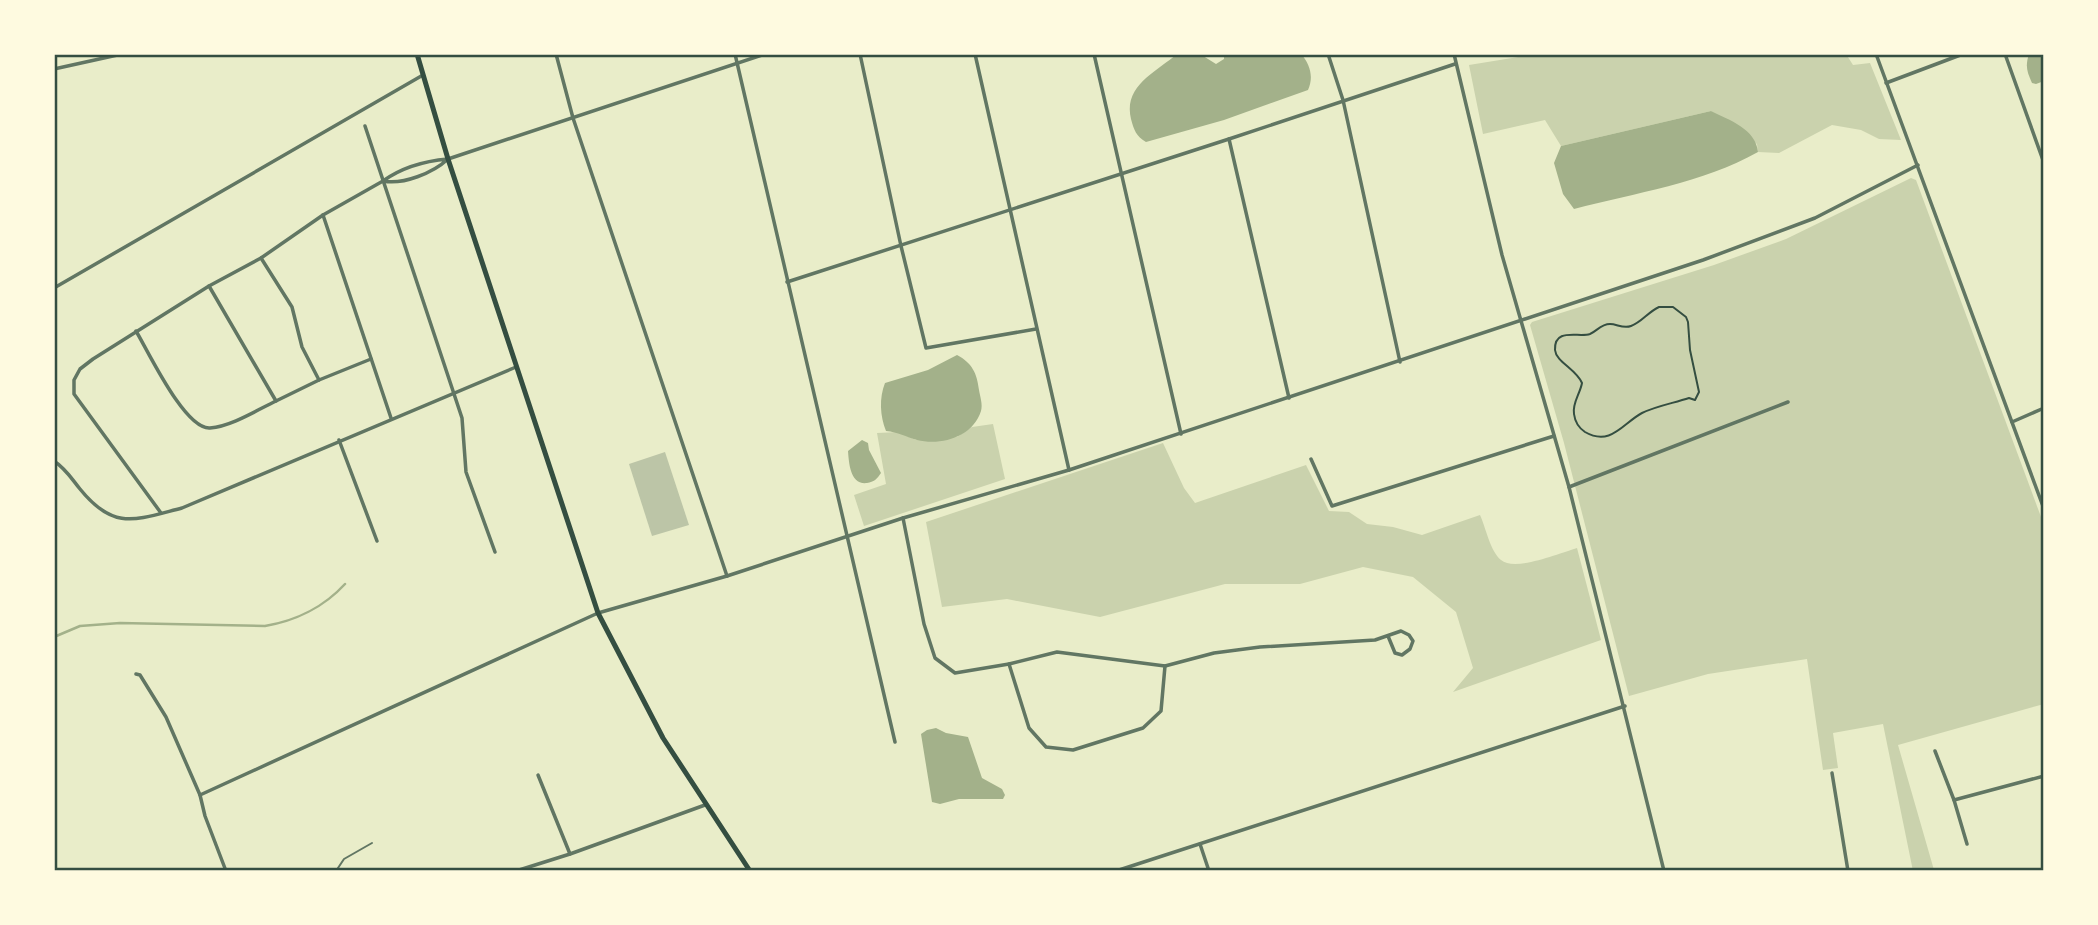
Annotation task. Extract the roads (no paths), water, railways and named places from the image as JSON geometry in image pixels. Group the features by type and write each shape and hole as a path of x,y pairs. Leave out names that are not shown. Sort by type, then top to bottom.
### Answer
{"main road":[{"path":"417,54 448,159 598,613 663,738 750,871"}],"street":[{"path":"54,69 122,54"},
{"path":"556,54 573,118 727,576"},
{"path":"735,54 895,742"},
{"path":"161,513 74,394 74,380 80,369 135,331 261,258 323,215 404,170 448,159 765,54"},
{"path":"860,54 926,348 1037,329"},
{"path":"975,54 1069,470"},
{"path":"1094,54 1181,433"},
{"path":"1328,54 1343,100 1400,362"},
{"path":"1454,54 1502,255 1569,486 1664,871"},
{"path":"1877,54 2044,509"},
{"path":"1886,83 1963,54"},
{"path":"2005,54 2044,163"},
{"path":"787,282 1455,64"},
{"path":"54,288 423,75"},
{"path":"365,126 462,418 466,472 495,552"},
{"path":"1229,139 1289,398"},
{"path":"383,181 390,182 421,174 438,168 448,159"},
{"path":"200,795 598,613 727,576 903,518 1069,470 1703,260 1815,218 1918,166"},
{"path":"323,215 391,418"},
{"path":"261,258 292,307 302,347 319,380"},
{"path":"209,286 276,401"},
{"path":"135,331 180,407 201,426 209,428 229,423 319,380 371,359"},
{"path":"54,461 65,468 78,488 100,511 132,520 182,508 516,367"},
{"path":"1569,486 1788,402"},
{"path":"2012,422 2044,408"},
{"path":"1311,459 1332,506 1554,436"},
{"path":"339,440 377,541"},
{"path":"903,518 924,624 935,658 955,673 1009,664 1056,652 1165,666 1214,653 1260,647 1375,640 1401,631 1413,640 1410,649 1402,655 1395,653 1388,636"},
{"path":"1009,664 1029,728 1046,747 1073,750 1143,728 1161,711 1165,666"},
{"path":"136,674 140,675 166,716 200,795 226,871"},
{"path":"1116,871 1625,706"},
{"path":"1935,751 1967,844"},
{"path":"1832,774 1847,871"},
{"path":"538,775 570,854"},
{"path":"1954,800 2044,776"},
{"path":"516,871 707,804"},
{"path":"1200,844 1209,871"}],"lane":[{"path":"336,871 344,859 372,843"}],"waterway":[{"path":"54,637 80,626 120,623 265,626 308,612 328,600 345,584"}]}
